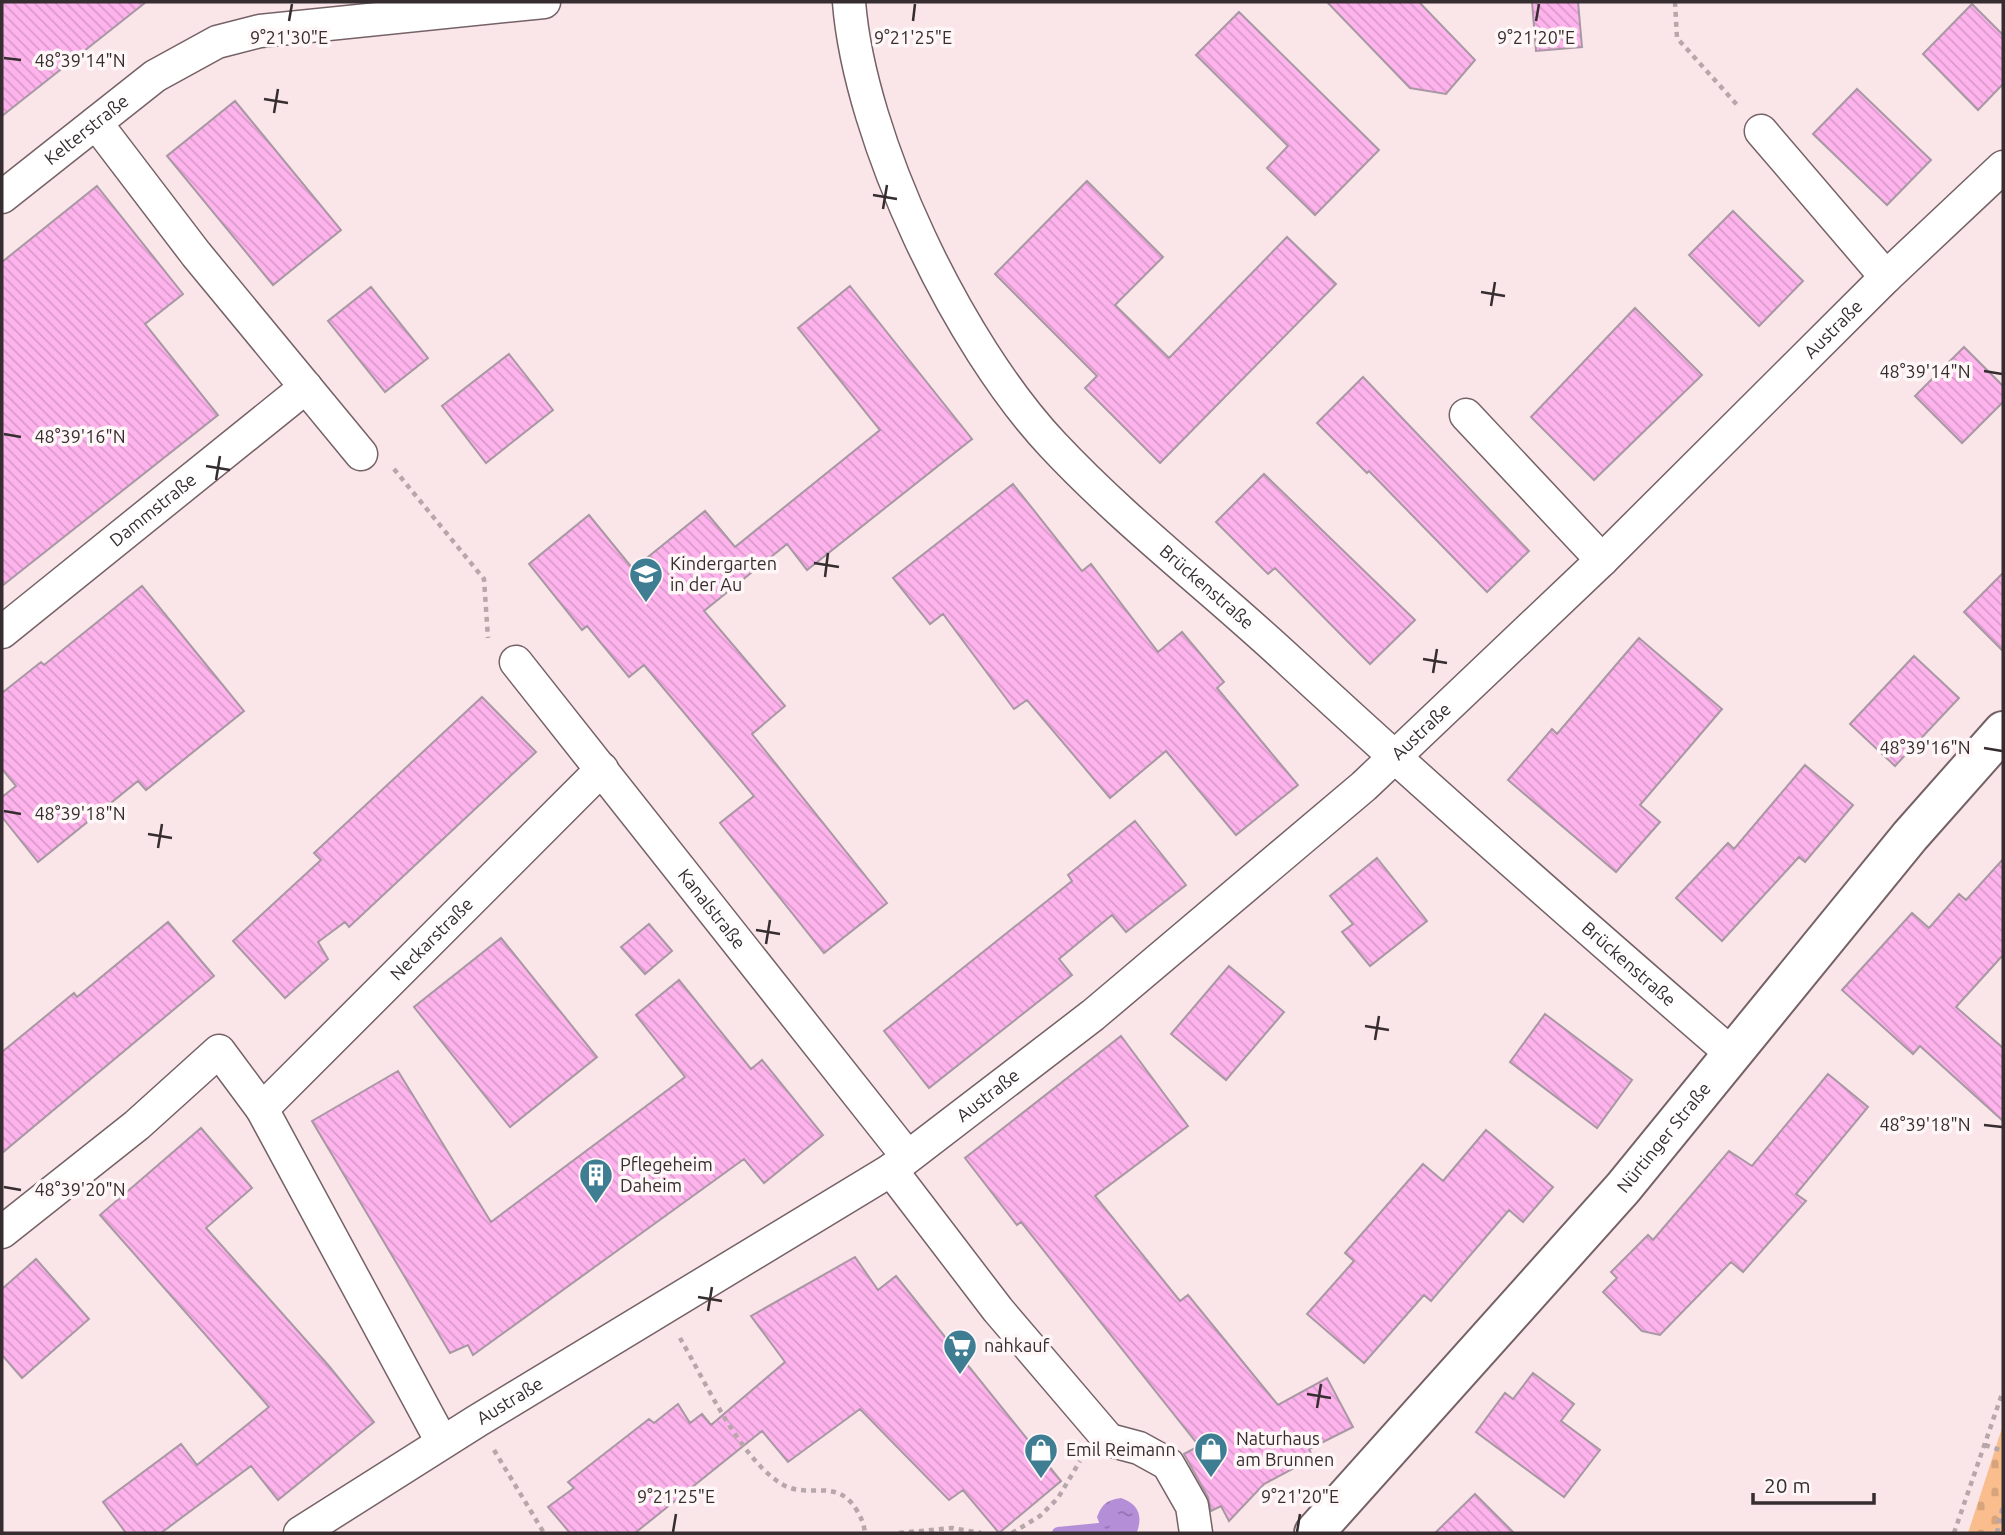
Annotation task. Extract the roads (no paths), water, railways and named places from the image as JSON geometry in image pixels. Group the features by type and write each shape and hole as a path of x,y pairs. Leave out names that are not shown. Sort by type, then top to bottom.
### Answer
{"street":[{"name":"Kelterstraße","path":"2,197 155,76 217,42 260,31 544,2"},
{"name":"Brückenstraße","path":"849,2 863,88 908,209 958,308 1017,404 1087,480 1262,635 1393,758 1732,1054"},
{"path":"96,123 196,254 360,454"},
{"path":"1761,131 1886,277"},
{"name":"Austraße","path":"300,1533 443,1442 899,1163 1093,1015 1273,866 1393,758 1602,560 1886,277 2003,167"},
{"name":"Dammstraße","path":"2,632 306,387"},
{"path":"1466,415 1602,560"},
{"name":"Kanalstraße","path":"516,662 602,769 899,1163 998,1310 1109,1440 1139,1448 1168,1464 1192,1506 1196,1533"},
{"name":"Nürtinger Straße","path":"1314,1533 1623,1188 1910,836 2003,731"},
{"name":"Neckarstraße","path":"262,1109 602,769"},
{"path":"2,1232 137,1125 219,1051 262,1109 443,1442"}],"water":[{"path":"1121,1498 1132,1503 1138,1511 1137,1532 1103,1533 1097,1517 1099,1513 1106,1503"}],"waterway":[{"path":"1058,1533 1099,1529"}],"place":[{"name":"Kindergarten in der Au","path":"646,604"},
{"name":"Pflegeheim Daheim","path":"596,1205"},
{"name":"nahkauf","path":"960,1376"},
{"name":"Naturhaus am Brunnen","path":"1211,1479"},
{"name":"Emil Reimann","path":"1041,1480"}]}
